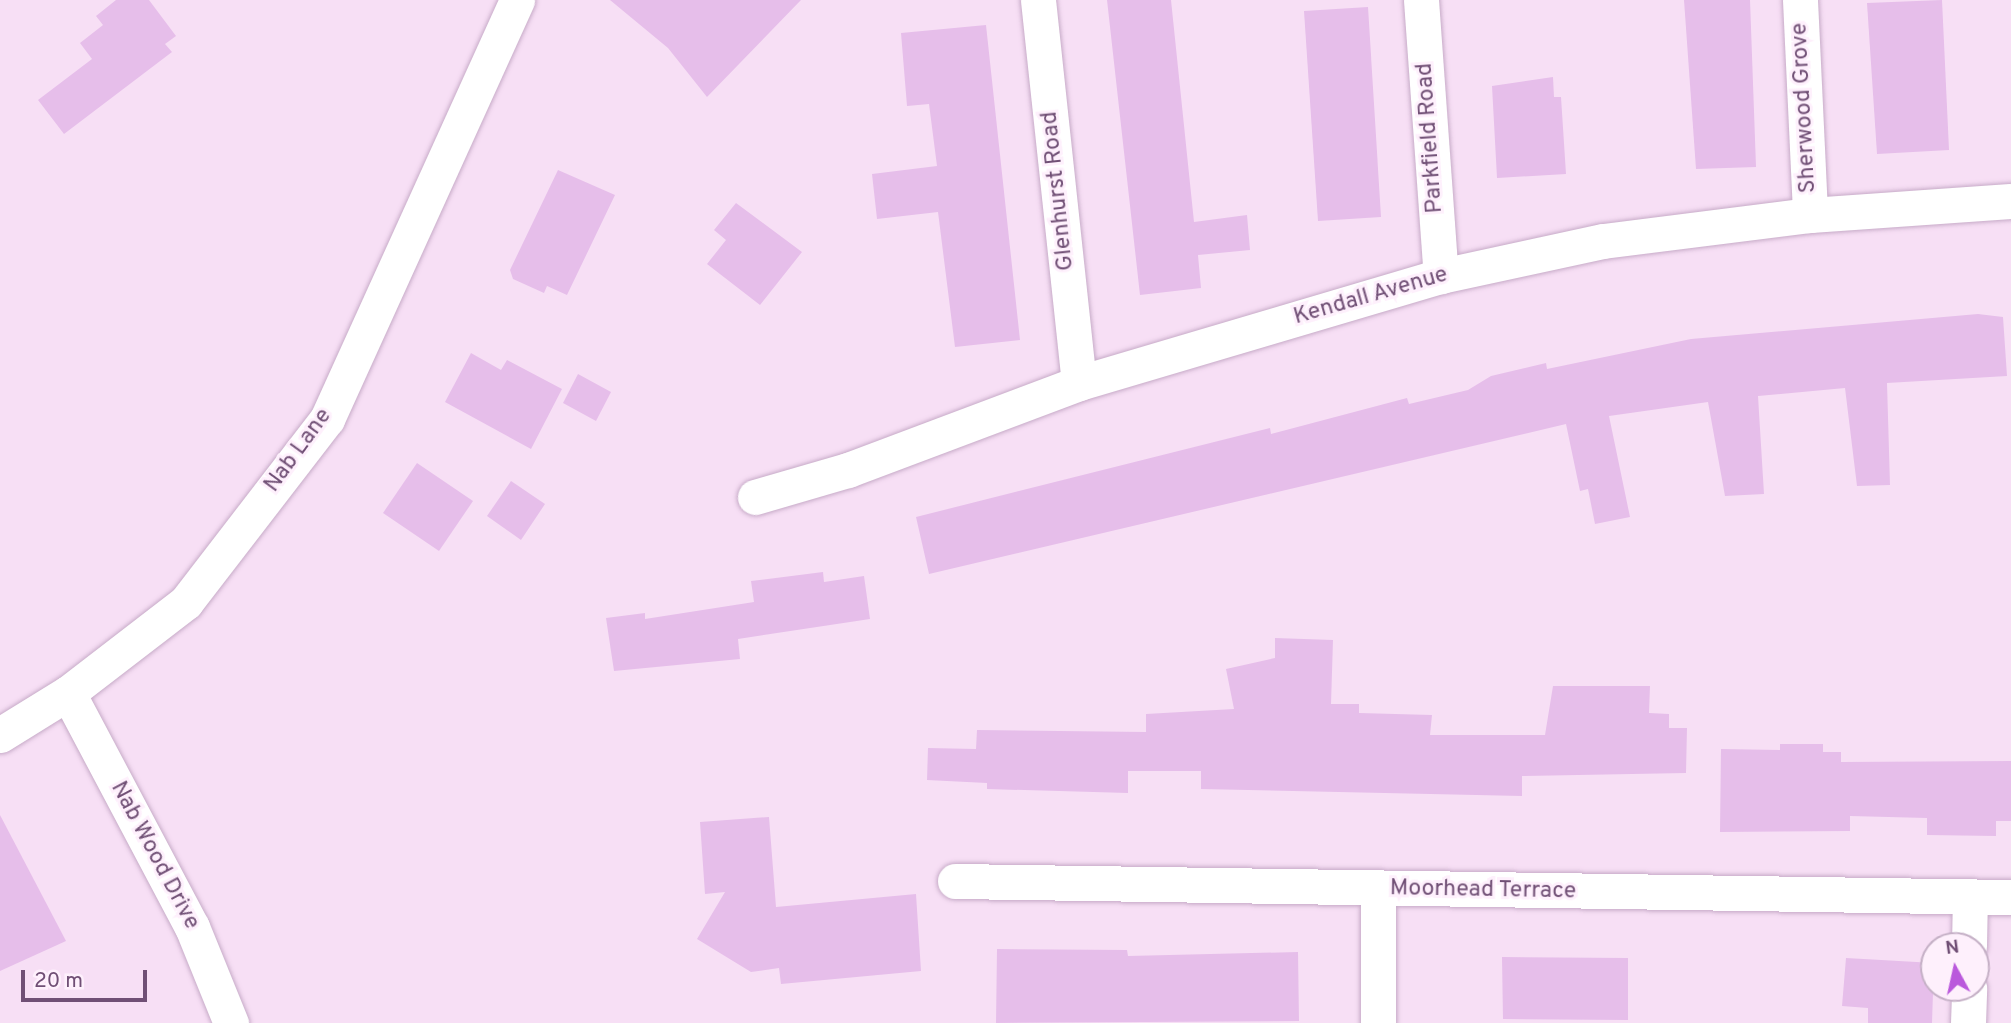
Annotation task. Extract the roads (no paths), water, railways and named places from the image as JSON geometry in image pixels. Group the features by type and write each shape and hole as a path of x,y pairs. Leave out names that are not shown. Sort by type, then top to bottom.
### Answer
{"street":[{"name":"Nab Lane","path":"0,735 68,693 186,602 327,419 517,0"},
{"name":"Glenhurst Road","path":"1038,0 1080,383"},
{"name":"Parkfield Road","path":"1421,0 1441,276"},
{"name":"Sherwood Grove","path":"1800,0 1810,215"},
{"name":"Kendall Avenue","path":"755,497 848,470 1080,383 1441,276 1603,241 1810,215 2011,201"},
{"name":"Nab Wood Drive","path":"68,693 192,927 231,1023"},
{"name":"Moorhead Terrace","path":"954,881 2011,897"},
{"path":"1378,889 1378,1023"},
{"path":"1969,932 1970,896"},
{"path":"1968,1023 1969,1002"}]}
